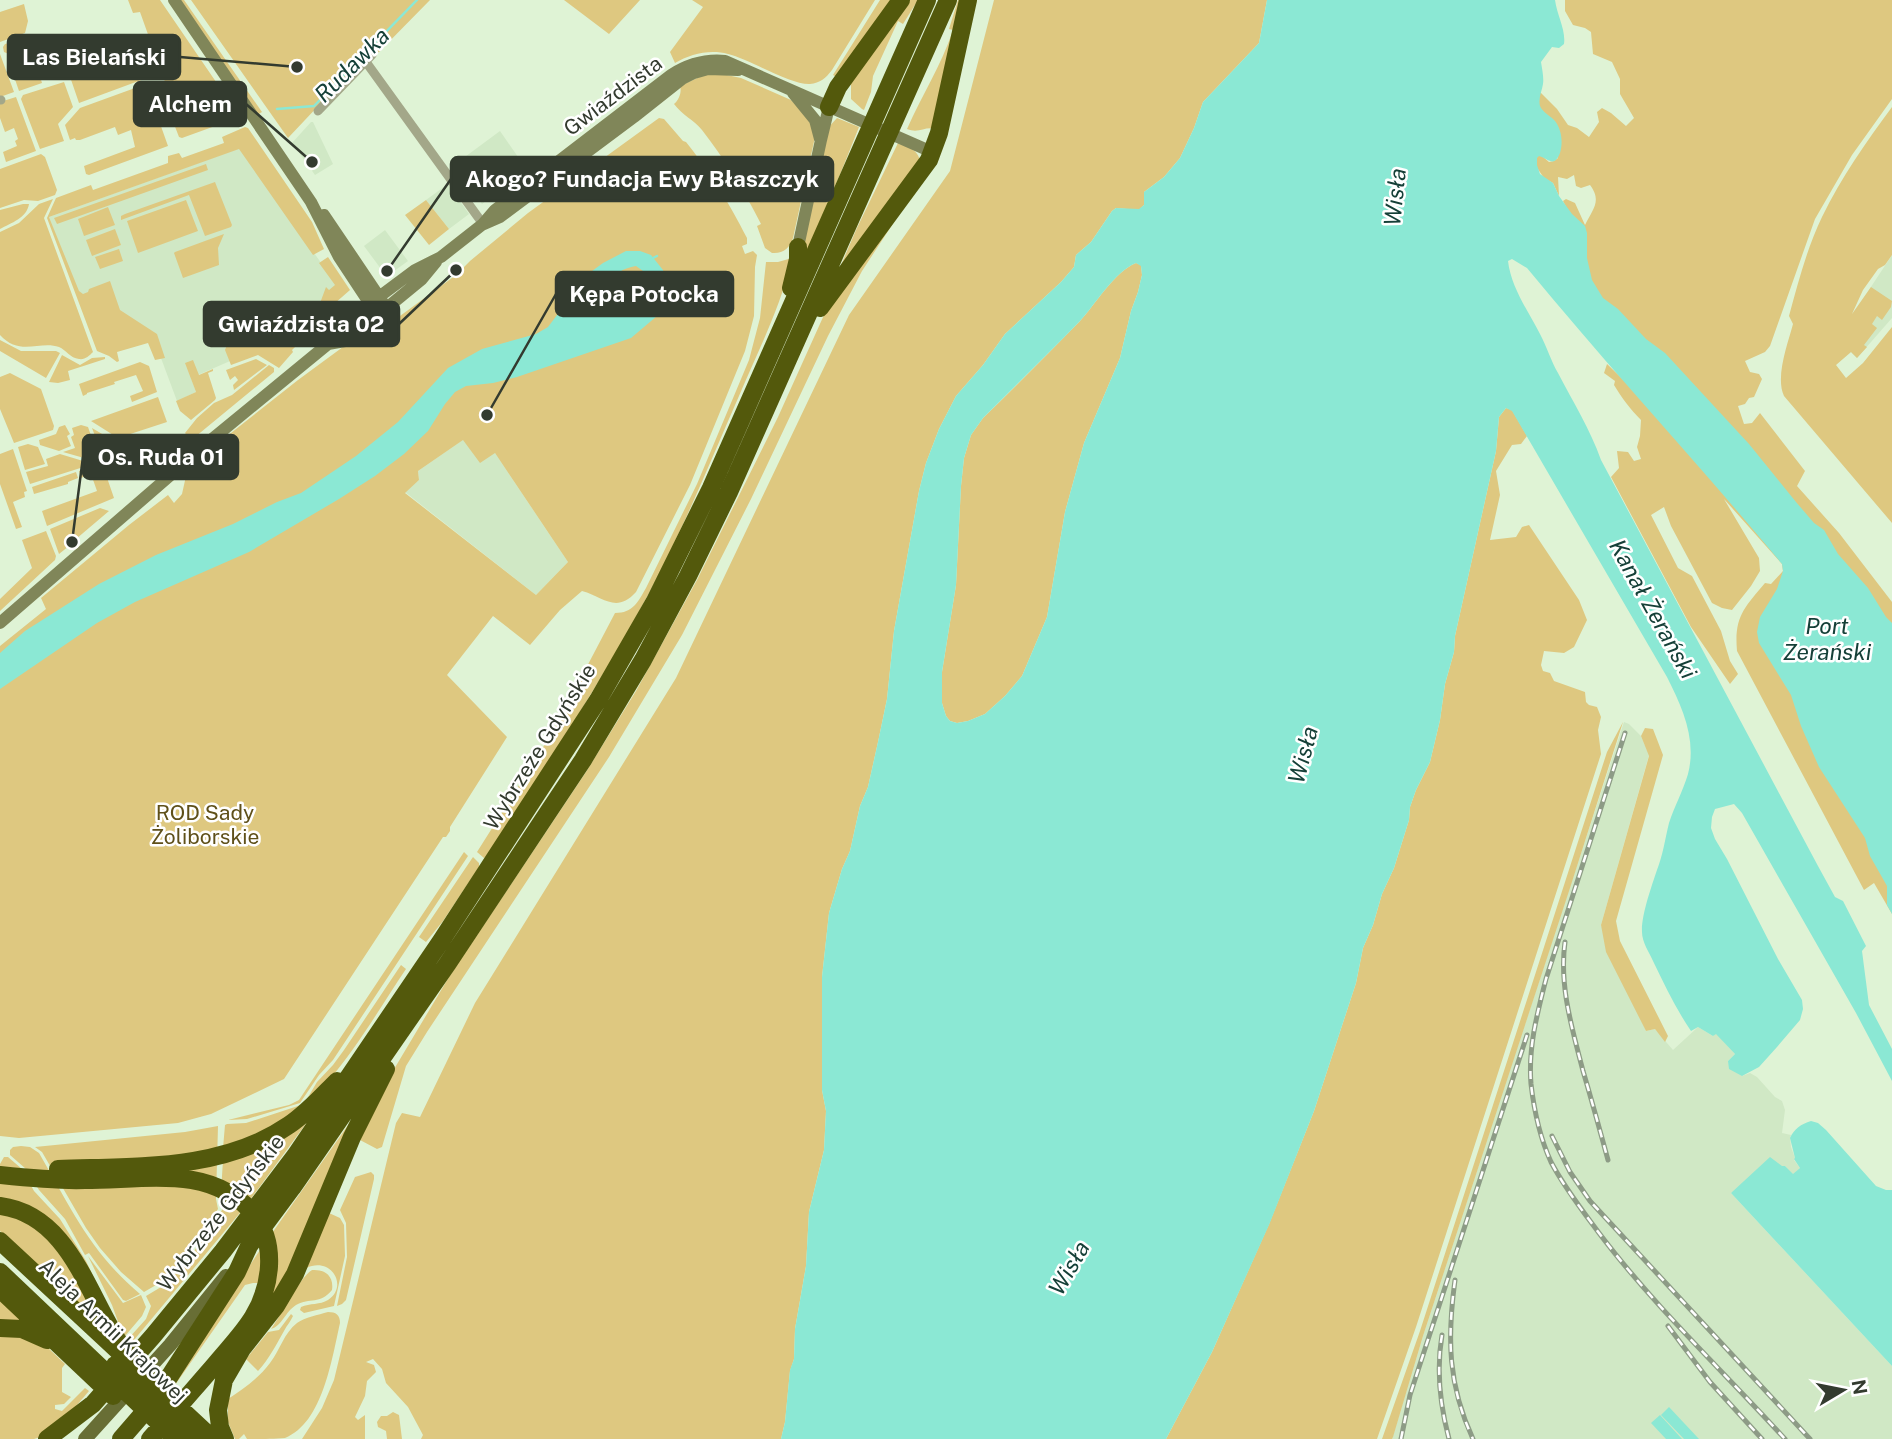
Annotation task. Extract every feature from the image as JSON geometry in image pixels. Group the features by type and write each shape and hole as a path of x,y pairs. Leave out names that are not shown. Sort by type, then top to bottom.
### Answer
{"highway":[{"path":"830,107 838,87 901,0"},
{"name":"Wybrzeże Gdyńskie","path":"93,1404 223,1251 295,1156 529,808 623,658 661,590 711,488 927,0"},
{"name":"Wybrzeże Gdyńskie","path":"249,1246 448,962 583,760 649,650 719,514 948,0"},
{"path":"799,336 924,167 932,152 939,133 968,0"},
{"path":"783,327 798,259 798,247"},
{"path":"225,1439 218,1410 224,1380 242,1349 276,1306 295,1275 365,1108 448,962"},
{"path":"0,1174 164,1165 229,1153 267,1139 296,1120 373,1042"},
{"path":"0,1174 39,1180 189,1180 224,1190 244,1203 264,1231 269,1268 258,1306 228,1348 150,1439"},
{"path":"0,1206 28,1214 47,1226 74,1261 99,1351"},
{"path":"0,1241 99,1351 159,1439"},
{"path":"121,1439 161,1391 231,1282 249,1246"},
{"name":"Aleja Armii Krajowej","path":"0,1255 194,1439"},
{"name":"Aleja Armii Krajowej","path":"0,1272 99,1351 176,1439"},
{"path":"0,1289 99,1351 143,1374 213,1439"},
{"path":"0,1328 22,1329 48,1341 99,1351"},
{"path":"47,1439 93,1404"}],"main road":[{"name":"Wybrzeże Gdyńskie","path":"85,1439 170,1345 249,1246"},
{"name":"Wybrzeże Gdyńskie","path":"60,1439 93,1404"}],"street":[{"path":"174,0 311,202 340,257 383,311"},
{"path":"318,111 369,58 483,224"},
{"name":"Gwiaździsta","path":"328,344 345,341 422,278 441,257 483,224 495,209 671,75 691,64 711,60 725,61 932,152"},
{"name":"Gwiaździsta","path":"483,224 500,217 677,83 694,73 708,69 746,70"},
{"path":"790,90 811,113 821,139"},
{"path":"638,102 652,103"},
{"path":"798,247 830,107"},
{"name":"Gwiaździsta","path":"0,623 217,434 328,344 336,330 415,270 441,257"}],"shaded area":[{"path":"311,122 333,164 315,175 292,143"},
{"path":"500,131 527,170 482,204 454,165"},
{"path":"240,148 343,294 290,335 191,378 196,392 177,401 152,334 84,312 49,217"},
{"path":"448,184 469,214 449,229 426,200"},
{"path":"385,230 408,261 390,274 384,273 364,246"},
{"path":"1892,255 1892,318 1857,358 1851,352 1835,365 1826,355"},
{"path":"464,439 495,453 568,562 536,595 405,492 419,480 418,471"},
{"path":"1624,722 1641,736 1649,755 1601,925 1646,1031 1655,1029 1673,1050 1698,1027 1713,1036 1716,1033 1735,1054 1728,1061 1742,1076 1750,1073 1757,1077 1782,1101 1785,1110 1782,1133 1791,1135 1794,1160 1800,1168 1793,1175 1785,1166 1731,1193 1892,1366 1892,1439 1392,1439 1423,1336"}],"green space":[{"path":"128,0 160,0 240,117 179,137 174,124 179,121 140,12 133,13"},
{"path":"179,0 184,0 262,112 257,115"},
{"path":"191,0 430,0 375,56 370,51 288,138"},
{"path":"564,0 640,0 609,34"},
{"path":"692,0 875,0 832,70 822,80 810,84 792,80 721,53 700,53 675,63 670,52 703,7"},
{"path":"880,0 895,0 838,78 833,75"},
{"path":"907,0 918,0 903,24 898,21 873,76 871,92 864,110 851,99 851,83"},
{"path":"958,0 963,0 935,129 907,129 948,43 953,30 949,29"},
{"path":"994,0 1267,0 1259,43 1203,102 1180,158 1164,177 1144,192 1144,205 1139,210 1116,208 1112,211 1091,242 1076,255 1074,267 1061,282 1005,334 956,396 926,463 894,631 887,699 878,742 850,851 829,913 822,977 822,1090 826,1111 824,1150 809,1212 806,1266 781,1439 421,1439 423,1435 408,1407 386,1383 382,1369 373,1359 366,1362 374,1365 376,1372 367,1381 365,1396 355,1417 358,1420 365,1415 365,1439 302,1439 322,1408 334,1380 396,1123 402,1113 420,1117 475,1003 676,678 849,315 950,171"},
{"path":"1565,0 1892,0 1892,99 1852,155 1815,219 1770,346 1765,352 1745,361 1750,372 1759,374 1762,379 1754,397 1738,406 1744,424 1752,423 1760,413 1805,471 1797,486 1839,533 1892,602 1892,746 1863,675 1599,304 1571,217 1563,201 1566,199 1575,203 1585,225 1595,205 1594,191 1590,185 1581,188 1576,186 1574,175 1567,179 1558,177 1559,196 1553,183 1544,178 1533,162 1534,155 1542,156 1549,162 1558,158 1538,111 1538,90 1568,125 1589,137 1599,122 1597,112 1602,108 1626,126 1634,118 1620,94 1620,79 1612,62 1593,54 1591,32 1573,25 1565,11"},
{"path":"24,4 28,21 25,33 0,42 0,12"},
{"path":"26,38 37,66 4,52 5,44"},
{"path":"129,39 144,79 79,103 67,68 71,60"},
{"path":"0,54 14,92 0,97"},
{"path":"7,56 38,70 42,83 19,91"},
{"path":"722,74 741,78 791,100 808,116 815,137 793,238 783,251 772,253 765,248 757,226 761,224 734,176 702,130 674,104 680,96 680,86 704,75"},
{"path":"64,82 73,107 58,124 64,141 40,149 21,99 23,95"},
{"path":"146,84 168,146 86,174 84,166 135,147 131,130 118,135 115,127 80,140 70,140 65,125 80,108"},
{"path":"16,97 36,151 6,162 3,152 17,146 15,141 18,139 14,128 5,132 0,118 0,102"},
{"path":"1892,107 1892,255 1863,290 1852,314 1871,287 1892,301 1891,307 1882,320 1877,316 1872,324 1877,328 1864,345 1867,347 1857,358 1851,352 1836,365 1846,378 1863,363 1892,327 1892,523 1784,396 1781,379 1793,324 1789,316 1817,229 1846,174"},
{"name":"ROD Sady Żoliborskie","path":"659,118 664,119 686,142 719,188 747,238 747,244 742,246 745,254 753,251 757,255 754,316 745,351 690,485 636,592 629,599 616,603 582,591 560,610 530,645 493,616 447,675 507,737 450,831 443,837 284,1079 211,1114 178,1123 19,1138 0,1136 0,646 46,609 41,598 129,525 168,495 174,503 182,494 188,467 366,330 374,335 456,275 528,213","holes":["463,440 480,463 495,453 568,562 536,595 405,493 419,480 418,471"]},
{"path":"837,118 859,127 799,270 827,129"},
{"path":"245,127 312,222 324,249 313,255 239,149 49,217 79,291 83,294 110,281 120,310 157,334 165,358 155,360 148,343 117,352 117,362 97,351 47,218 56,198 91,185 93,190 168,163 168,156 179,153 182,158 224,143 222,137"},
{"path":"898,143 915,151 920,161 836,277 856,230"},
{"path":"41,154 45,157 57,190 55,195 38,201 24,200 0,208 0,169"},
{"path":"206,164 208,170 57,224 54,218"},
{"path":"215,182 231,227 205,236 189,195 121,220 121,216 125,214"},
{"path":"53,199 44,218 93,352 83,359 73,357 52,345 15,345 0,335 0,232 19,223 39,204"},
{"path":"909,199 862,271 828,336 751,499 682,635 609,757 406,1066 382,1147 377,1149 360,1140 378,1096 449,977 586,772 636,691 697,580 778,417 824,315"},
{"path":"186,200 198,231 138,253 127,221"},
{"path":"426,200 449,229 429,245 405,215"},
{"path":"29,204 25,213 18,220 0,229 0,210"},
{"path":"108,207 115,225 84,236 78,219"},
{"path":"115,229 121,245 92,256 86,240"},
{"path":"224,234 218,248 219,265 183,278 174,253"},
{"path":"119,249 123,261 100,269 95,257"},
{"path":"328,257 350,290 334,304 326,319 316,314 326,287 329,290 335,285 319,263"},
{"path":"792,258 782,294 768,328 663,566 623,641 579,713 484,858 477,852 552,733 615,613 631,609 646,588 697,484 749,360 760,318 766,262"},
{"path":"1136,263 1141,265 1142,275 1138,292 1120,358 1084,443 1065,512 1047,617 1022,676 1005,696 985,714 968,721 950,721 942,703 942,672 956,585 964,458 971,435 983,418 1080,321 1120,273"},
{"path":"311,315 317,332 300,346 298,344 279,368 258,355 231,365 225,350 227,345"},
{"path":"0,340 21,351 60,353 46,378 0,351"},
{"path":"62,355 80,365 92,358 105,359 68,371 70,380 49,382"},
{"path":"256,359 267,365 234,390 233,385 238,380 235,376 230,380 226,370"},
{"path":"193,360 199,375 213,369 208,373 216,398 191,420 180,411 176,401 196,392 185,363"},
{"path":"140,362 149,366 157,392 132,402 130,396 143,391 136,375 83,396 79,384"},
{"path":"1607,364 1782,551 1867,748 1892,914 1874,883 1864,890 1737,651 1737,630 1742,614 1765,583 1771,584 1783,571 1782,564 1724,499 1759,558 1760,571 1732,610 1722,608 1712,603 1671,526 1664,507 1651,515 1678,568 1692,576 1721,631 1730,661 1738,674 1730,684 1691,627 1611,477 1619,468 1617,451 1628,452 1634,461 1641,459 1637,447 1641,420 1614,385 1615,381 1604,373"},
{"path":"269,365 274,368 274,372 190,439 185,433 197,418 214,403 232,395"},
{"path":"10,373 41,389 53,430 14,443 0,409 0,377"},
{"path":"158,397 167,422 118,438 91,421"},
{"path":"1506,408 1512,410 1527,436 1521,444 1512,445 1496,471 1500,495 1490,540 1516,537 1522,527 1529,525 1579,600 1587,620 1574,647 1564,653 1544,651 1541,665 1543,671 1550,673 1554,681 1585,692 1586,702 1597,707 1601,717 1598,730 1601,754 1416,1327 1377,1439 1166,1439 1212,1352 1269,1224 1314,1111 1356,983 1363,948 1394,868 1416,790 1430,762 1496,451 1499,417"},
{"path":"65,425 70,434 67,436 71,446 59,451 40,445 39,440 56,434 59,427"},
{"path":"81,425 88,427 100,461 98,462 63,452 75,448 71,437 74,435 72,428"},
{"path":"92,428 114,441 119,472 106,465"},
{"path":"28,444 38,447 45,464 25,470 18,447"},
{"path":"13,449 27,491 24,492 25,497 13,502 22,527 16,529 0,484 0,454"},
{"path":"60,454 93,464 30,484 26,472 48,466 46,459"},
{"path":"97,465 104,469 114,498 47,526 42,511 97,491 91,474 81,478 79,471"},
{"path":"76,472 78,478 68,484 34,494 32,487"},
{"path":"100,508 109,511 76,539 74,537 67,543 69,546 59,554 50,529"},
{"path":"46,531 56,556 55,560 0,611 0,599 32,568 22,540"},
{"path":"1623,722 1423,1336 1393,1437 1382,1439 1420,1331 1607,752"},
{"path":"1645,728 1653,729 1663,755 1616,921 1620,941 1668,1036 1665,1042 1655,1029 1646,1031 1606,952 1601,925 1649,756 1641,736"},
{"path":"464,852 468,856 333,1060 300,1103 247,1119 228,1120 289,1105 299,1100"},
{"path":"473,857 479,867 426,942 419,937"},
{"path":"401,965 406,969 362,1036 329,1080 310,1100 290,1118 268,1132 252,1140 223,1148 225,1125 246,1123 304,1104"},
{"path":"316,1110 244,1208 132,1345 128,1339 146,1319 151,1306 146,1296 166,1284 188,1260 222,1210 223,1160"},
{"path":"358,1111 314,1219 268,1308 260,1283 245,1285 175,1385 172,1383 258,1253"},
{"path":"218,1126 218,1209 187,1254 163,1281 144,1292 121,1272 100,1248 42,1152 35,1147 185,1132"},
{"path":"13,1147 30,1147 39,1153 95,1245 140,1294 123,1300 89,1253 85,1255 65,1219 39,1190 26,1169 10,1155"},
{"path":"4,1157 8,1157 22,1169 34,1191 60,1219 86,1261 108,1307 78,1256 0,1199 0,1164"},
{"path":"371,1172 374,1179 346,1300 337,1306 347,1257 346,1223 340,1210 355,1177"},
{"path":"0,1212 36,1226 60,1251 84,1293 100,1329 0,1231"},
{"path":"329,1213 340,1218 344,1225 345,1256 334,1306 304,1313 300,1310 301,1307 328,1300 337,1287 334,1274 329,1269 315,1265 306,1268"},
{"path":"88,1256 123,1303 141,1295 146,1307 125,1336 112,1305"},
{"path":"312,1270 328,1275 332,1281 332,1290 323,1298 296,1305 271,1329 296,1288"},
{"path":"0,1296 65,1364 62,1368 62,1392 71,1397 64,1404 55,1405 55,1409 62,1411 85,1388 89,1391 56,1426 34,1439 0,1439"},
{"path":"328,1312 337,1314 340,1323 324,1388 308,1419 298,1430 285,1438 247,1439 244,1434 235,1439 228,1422 228,1399 266,1368 297,1323"},
{"path":"291,1314 291,1320 258,1371 246,1359 268,1332 279,1330"},
{"path":"393,1412 399,1415 402,1439 387,1439 386,1431 378,1427 377,1422 381,1416"}],"water":[{"path":"1267,0 1555,0 1564,33 1564,44 1559,48 1552,47 1541,62 1543,81 1540,106 1557,125 1561,145 1556,160 1551,161 1539,156 1537,165 1540,174 1553,183 1572,214 1585,226 1587,258 1592,280 1603,298 1618,309 1646,339 1665,353 1749,444 1814,523 1824,530 1838,554 1868,588 1892,623 1892,914 1887,905 1887,886 1870,856 1865,838 1819,767 1791,695 1759,643 1757,632 1760,617 1777,589 1783,571 1782,564 1527,268 1512,259 1508,261 1516,289 1587,426 1601,460 1818,866 1835,897 1843,901 1866,946 1862,951 1869,1005 1892,1049 1892,1081 1742,813 1734,804 1715,809 1711,828 1802,1000 1803,1009 1800,1020 1759,1067 1742,1076 1729,1069 1728,1061 1735,1054 1716,1034 1713,1036 1698,1027 1691,1031 1680,1014 1646,947 1642,925 1669,823 1688,774 1691,748 1686,724 1667,677 1512,411 1506,408 1499,417 1496,451 1430,762 1416,790 1394,868 1363,948 1356,983 1314,1111 1269,1225 1212,1352 1166,1439 781,1439 806,1266 809,1212 824,1150 826,1111 822,1090 822,977 829,913 850,851 878,742 887,699 894,631 926,463 956,396 1005,334 1061,282 1074,267 1076,255 1091,242 1112,211 1116,208 1139,209 1144,205 1144,192 1164,177 1180,158 1203,102 1259,43","holes":["1136,263 1141,266 1142,275 1120,358 1084,443 1065,512 1047,617 1022,676 1005,696 985,714 968,721 950,721 942,703 942,672 956,585 964,458 971,435 983,418 1080,321 1120,273"]},
{"path":"626,251 640,251 651,255 663,270 667,289 665,303 657,316 631,338 517,377 466,386 455,392 428,431 375,476 249,552 135,602 97,623 0,689 0,653 25,631 99,584 156,555 301,493 356,456 398,422 448,368 482,349 536,334 548,327 588,274","holes":["636,266 643,271 644,280 640,287 631,289 615,284 614,280 623,270"]},
{"path":"1811,1121 1826,1130 1876,1186 1892,1190 1892,1366 1731,1193 1770,1157 1793,1174 1800,1168 1794,1159 1790,1138 1798,1127"},
{"path":"1669,1407 1699,1439 1684,1439 1661,1415"},
{"path":"1660,1415 1682,1439 1666,1439 1651,1423"}],"waterway":[{"name":"Rudawka","path":"277,109 314,106 417,0"},
{"path":"653,258 657,256"}],"railway":[{"path":"1625,733 1546,979 1537,1018 1530,1071 1538,1124 1556,1171 1620,1260 1785,1439"},
{"path":"1565,942 1564,975 1568,1007 1608,1160"},
{"path":"1401,1439 1410,1395 1527,1035"},
{"path":"1552,1136 1570,1172 1590,1201 1810,1439"},
{"path":"1455,1280 1451,1322 1454,1381 1473,1439"},
{"path":"1668,1326 1710,1382 1762,1439"},
{"path":"1442,1335 1440,1387 1449,1439"}],"place":[{"name":"Las Bielański","path":"297,67"},
{"name":"Alchem","path":"312,162"},
{"name":"Gwiaździsta 02","path":"456,270"},
{"name":"Akogo? Fundacja Ewy Błaszczyk","path":"387,271"},
{"name":"Kępa Potocka","path":"487,415"},
{"name":"Os. Ruda 01","path":"72,542"}],"water label":[{"name":"Wisła","path":"1395,197"},
{"name":"Kanał Żerański","path":"1653,609"},
{"name":"Port Żerański","path":"1827,639"},
{"name":"Wisła","path":"1303,755"},
{"name":"Wisła","path":"1069,1268"}]}
